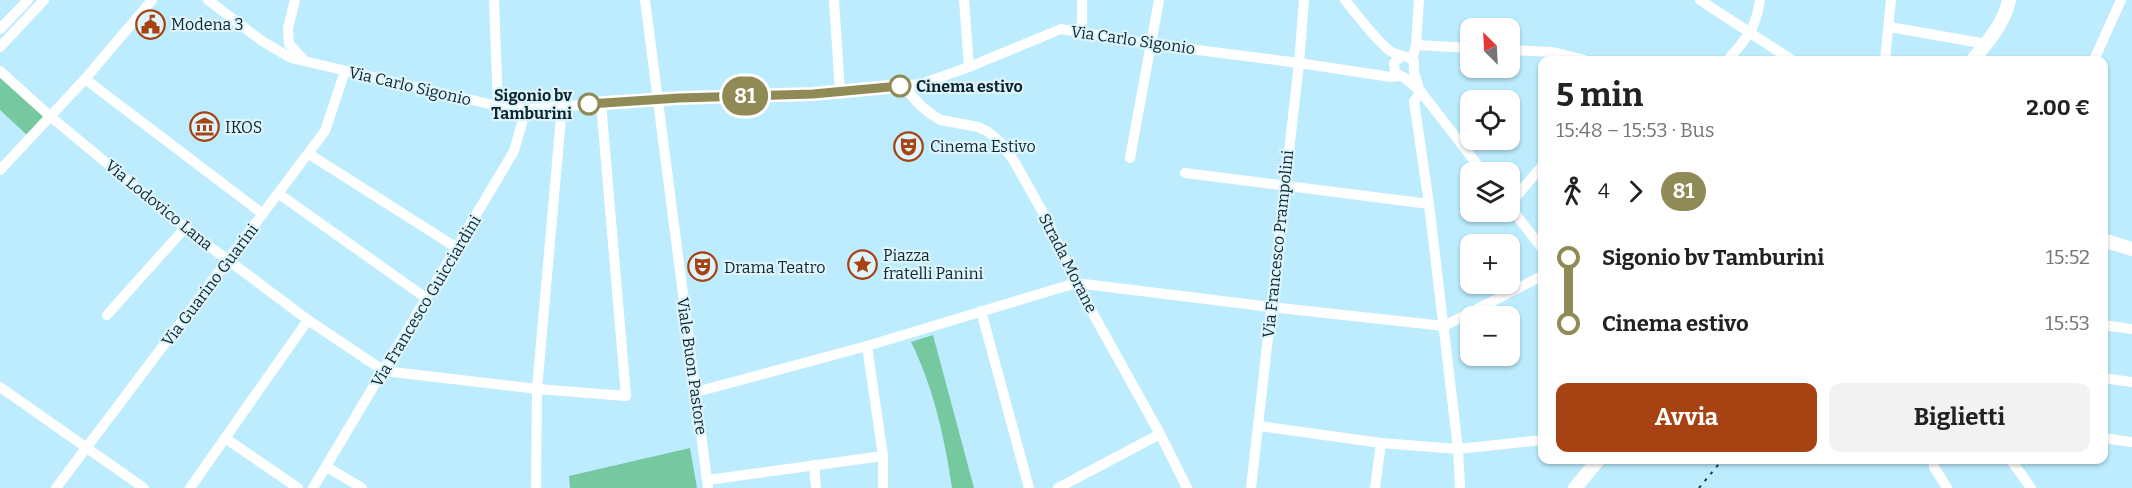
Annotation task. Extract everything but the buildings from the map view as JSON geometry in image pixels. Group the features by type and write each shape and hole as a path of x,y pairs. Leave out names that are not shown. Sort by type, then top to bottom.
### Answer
{"main road":[{"path":"1976,56 2004,17 2009,0"},
{"path":"2108,242 2132,249"},
{"path":"1564,488 1583,464"},
{"path":"1575,488 1595,464"}],"street":[{"path":"1,27 28,0"},
{"path":"0,47 44,0"},
{"path":"0,170 85,79 152,0"},
{"name":"Via Carlo Sigonio","path":"208,0 281,54 498,106 526,109 657,100 840,92 904,86 937,79 1061,29 1151,44 1391,77 1401,65"},
{"path":"295,0 288,28 289,44 304,60"},
{"path":"494,0 498,106"},
{"name":"Viale Buon Pastore","path":"645,0 708,484"},
{"path":"834,0 840,92"},
{"path":"964,0 969,67"},
{"path":"1082,0 1082,33"},
{"path":"1130,158 1159,0"},
{"name":"Via Francesco Prampolini","path":"1251,488 1299,63 1304,0"},
{"path":"1345,0 1401,65 1475,162"},
{"path":"1401,65 1416,45 1419,0"},
{"path":"1700,0 1786,56"},
{"path":"1731,56 1750,33 1756,20 1760,0"},
{"path":"1886,56 1891,0"},
{"path":"2096,56 2121,0"},
{"path":"1890,27 1986,44"},
{"path":"262,41 277,41 288,28"},
{"path":"1416,45 1460,47"},
{"path":"1520,50 1553,52 1569,56"},
{"name":"Via Lodovico Lana","path":"0,71 51,117 185,228 308,320 384,371"},
{"name":"Via Guarino Guarini","path":"56,488 325,131 345,71"},
{"path":"85,79 263,214"},
{"name":"Strada Morane","path":"904,86 921,106 936,117 978,127 993,135 1014,161 1040,206 1076,283 1160,434 1187,488"},
{"path":"1421,92 1414,101 1430,204 1458,449 1460,488"},
{"path":"384,371 537,389 626,396 602,103"},
{"path":"536,488 537,389 562,106"},
{"name":"Via Francesco Guicciardini","path":"313,488 514,151 526,109"},
{"path":"309,154 457,248"},
{"path":"1520,193 1538,171"},
{"path":"1185,173 1430,204"},
{"path":"279,194 426,298"},
{"path":"1520,220 1538,243"},
{"path":"107,315 185,228"},
{"path":"696,392 867,346 1076,283 1444,326 1538,278"},
{"path":"981,311 1029,488"},
{"path":"190,488 308,320"},
{"path":"2108,326 2132,329"},
{"path":"867,346 883,456 883,488"},
{"path":"2108,379 2132,382"},
{"path":"0,387 144,488"},
{"path":"1259,426 1381,443 1458,449 1538,440"},
{"path":"1058,488 1160,434"},
{"path":"225,438 298,488"},
{"path":"2108,439 2132,442"},
{"path":"1376,488 1381,443"},
{"path":"708,484 814,465 883,456"},
{"path":"1934,464 1947,488"},
{"path":"2014,464 2031,488"},
{"path":"814,465 816,488"},
{"path":"327,467 362,488"}],"green space":[{"path":"0,75 44,117 27,135 0,110"},
{"path":"933,335 974,488 952,488 937,413 926,376 911,342"},
{"path":"690,448 697,488 570,488 569,476"}],"railway":[{"path":"1699,488 1719,464"}],"bus line":[{"name":"81","path":"589,104 679,98 813,94 900,86"}],"place":[{"name":"Modena 3","path":"150,24"},
{"name":"Cinema estivo","path":"900,86"},
{"name":"Sigonio bv Tamburini","path":"589,104"},
{"name":"IKOS","path":"204,127"},
{"name":"Cinema Estivo","path":"909,146"},
{"name":"Piazza fratelli Panini","path":"862,264"},
{"name":"Drama Teatro","path":"703,267"}]}
